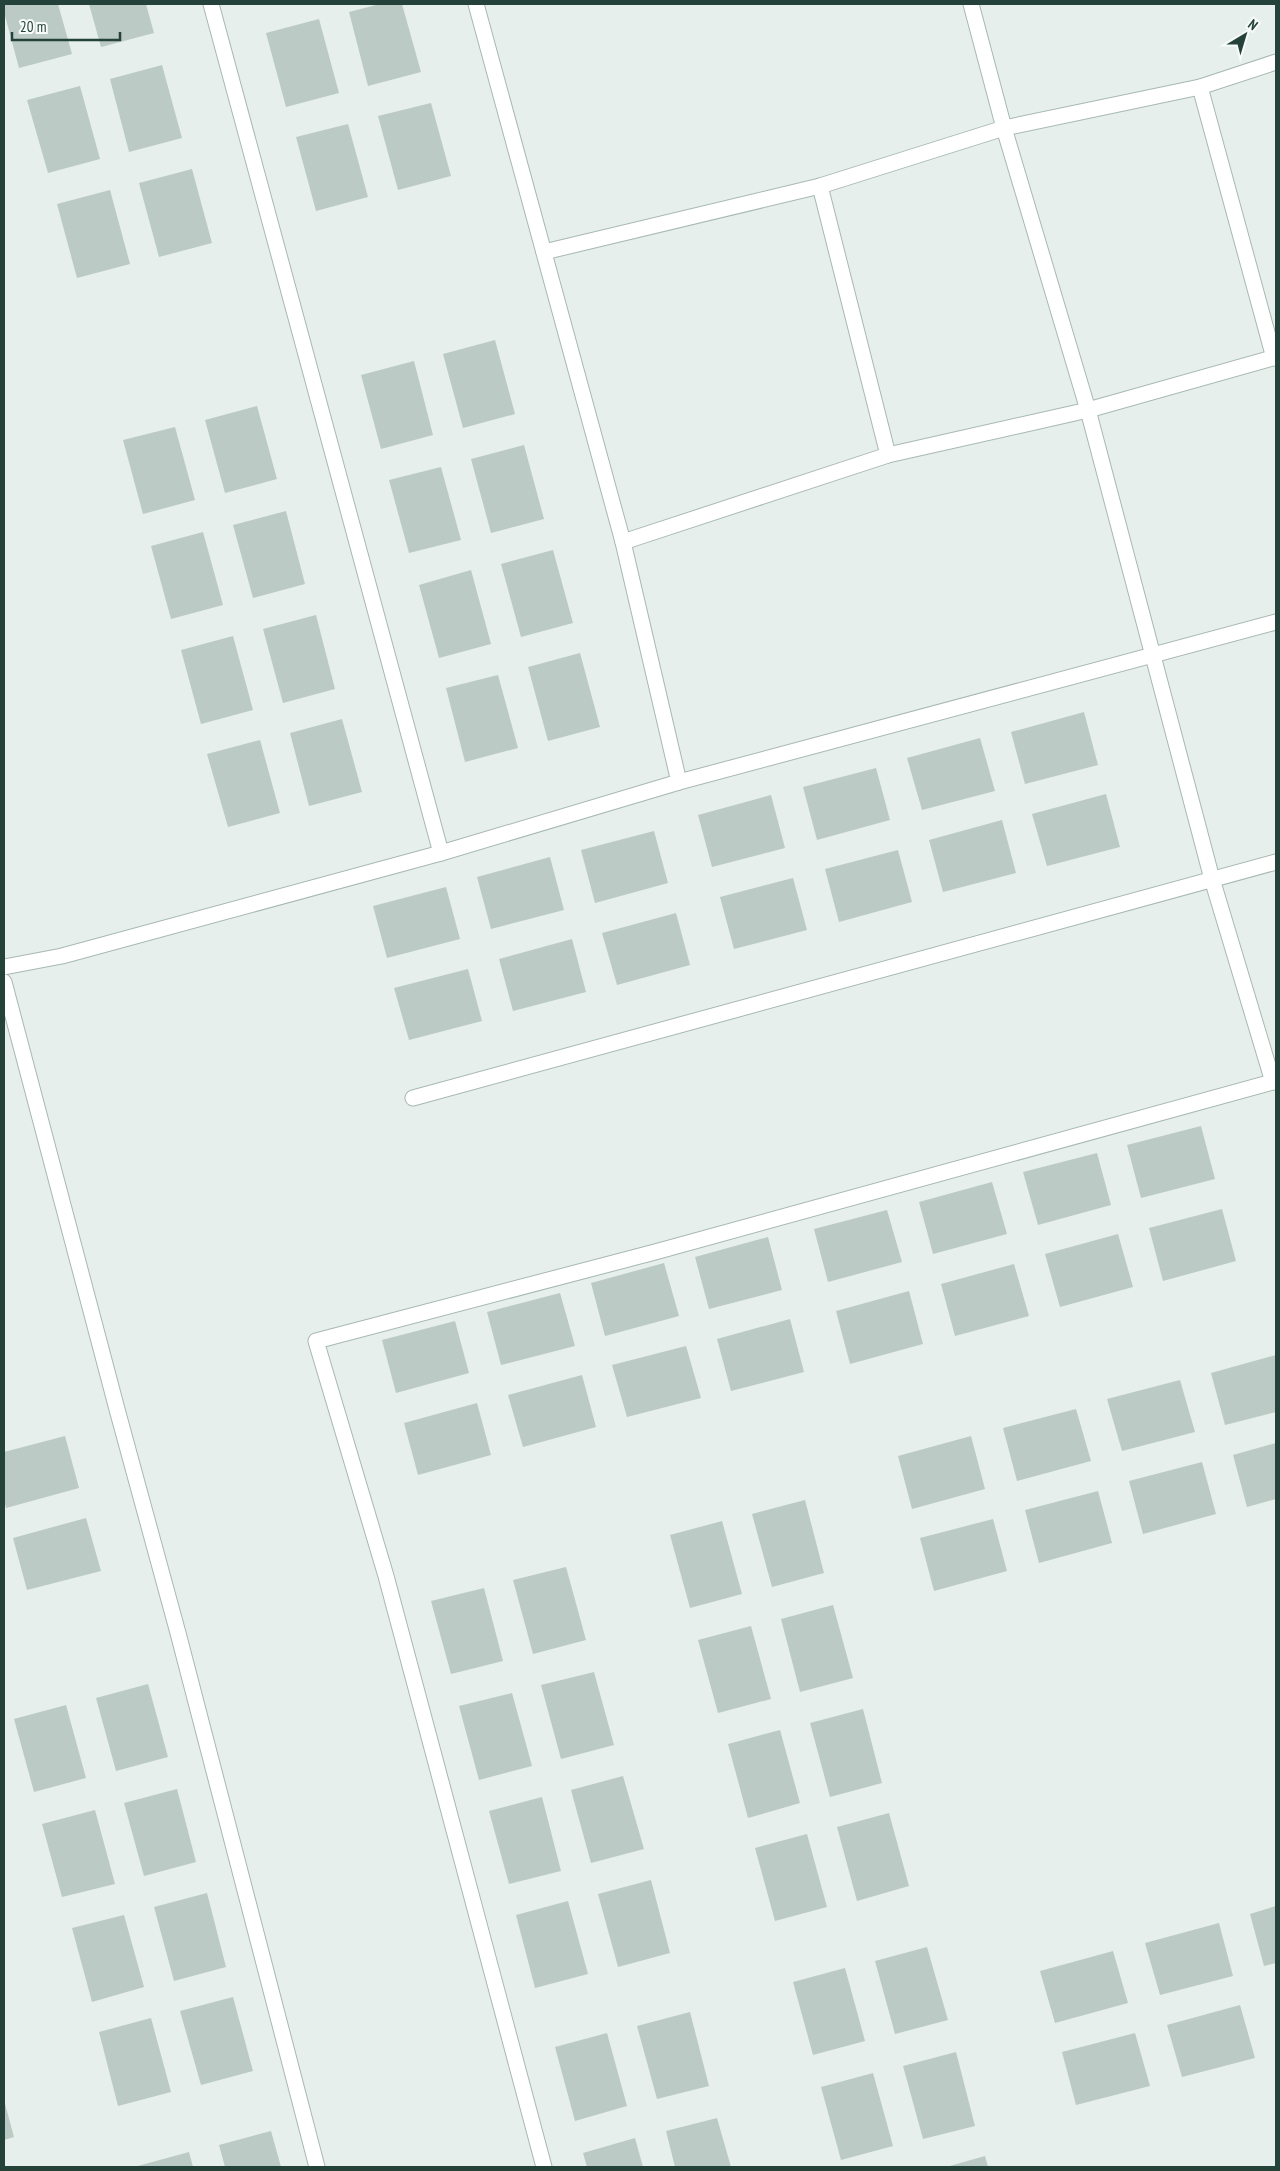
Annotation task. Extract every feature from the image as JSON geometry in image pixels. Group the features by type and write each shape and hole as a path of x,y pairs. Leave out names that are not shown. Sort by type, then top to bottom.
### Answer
{"street":[{"path":"211,4 441,853"},
{"path":"544,2167 386,1576 316,1341 655,1252 1275,1082 1212,879 1088,410 1004,128 971,4"},
{"path":"480,5 544,252 623,542 679,782"},
{"path":"544,252 820,186 1004,128 1200,87 1276,62"},
{"path":"623,542 888,455 1088,410 1275,358 1200,87"},
{"path":"820,186 888,455"},
{"path":"4,968 62,956 441,853 679,782 1276,622"},
{"path":"413,1098 1276,862"},
{"path":"4,982 178,1633 317,2167"}],"building":[{"path":"4,4 58,4 72,54 19,68 4,12"},
{"path":"89,4 146,4 154,33 101,47"},
{"path":"380,4 402,4 421,72 368,86 349,12"},
{"path":"319,19 339,93 286,107 266,33"},
{"path":"162,65 182,138 129,152 110,79"},
{"path":"80,86 100,159 48,173 27,100"},
{"path":"431,103 451,176 398,190 378,116"},
{"path":"348,124 368,197 316,211 296,137"},
{"path":"192,169 212,243 159,257 139,183"},
{"path":"110,190 130,264 77,278 57,204"},
{"path":"495,340 515,414 463,428 443,354"},
{"path":"414,361 433,435 381,449 361,375"},
{"path":"257,406 277,479 225,493 205,420"},
{"path":"175,427 195,500 143,514 123,440"},
{"path":"524,445 544,519 491,533 471,459"},
{"path":"441,467 461,540 409,553 389,480"},
{"path":"286,511 305,584 253,598 233,525"},
{"path":"203,532 223,605 171,619 151,546"},
{"path":"553,550 573,623 521,637 501,564"},
{"path":"471,570 491,644 439,658 419,585"},
{"path":"316,615 335,689 283,703 263,629"},
{"path":"233,636 253,710 201,724 181,650"},
{"path":"580,653 600,727 548,741 528,667"},
{"path":"498,675 518,748 465,762 446,688"},
{"path":"1084,712 1098,765 1025,784 1011,732"},
{"path":"342,719 362,792 309,806 290,733"},
{"path":"980,738 995,791 922,810 907,758"},
{"path":"260,740 280,813 228,827 207,754"},
{"path":"876,768 890,820 817,840 803,787"},
{"path":"1106,794 1120,847 1047,866 1032,814"},
{"path":"771,795 785,848 712,867 698,815"},
{"path":"1002,820 1016,873 943,892 929,840"},
{"path":"654,831 668,883 595,903 581,850"},
{"path":"898,850 912,902 839,922 825,869"},
{"path":"550,857 564,910 491,929 477,877"},
{"path":"793,878 807,930 734,949 720,897"},
{"path":"446,887 460,939 387,958 373,906"},
{"path":"676,913 690,965 617,985 602,933"},
{"path":"572,939 586,992 513,1011 499,959"},
{"path":"468,969 482,1021 409,1040 394,988"},
{"path":"1201,1126 1215,1179 1141,1198 1127,1145"},
{"path":"1097,1153 1111,1205 1038,1225 1023,1172"},
{"path":"992,1182 1007,1234 933,1254 919,1202"},
{"path":"1222,1209 1236,1261 1163,1281 1149,1228"},
{"path":"887,1210 902,1262 828,1282 814,1229"},
{"path":"1118,1234 1133,1287 1060,1307 1045,1254"},
{"path":"768,1237 782,1290 709,1309 695,1257"},
{"path":"664,1263 679,1316 605,1336 591,1283"},
{"path":"1014,1264 1029,1316 955,1336 941,1284"},
{"path":"909,1291 923,1344 850,1364 836,1311"},
{"path":"560,1293 575,1346 501,1365 487,1312"},
{"path":"790,1319 804,1372 731,1391 717,1339"},
{"path":"455,1321 469,1373 396,1393 382,1340"},
{"path":"686,1346 701,1398 627,1417 612,1365"},
{"path":"1276,1355 1276,1412 1225,1425 1211,1373"},
{"path":"582,1375 596,1427 523,1447 508,1395"},
{"path":"1180,1380 1195,1432 1122,1451 1107,1399"},
{"path":"477,1403 491,1455 418,1475 404,1423"},
{"path":"1076,1409 1091,1461 1017,1481 1003,1428"},
{"path":"65,1436 79,1488 6,1508 4,1500 4,1452"},
{"path":"971,1436 985,1489 912,1509 898,1456"},
{"path":"1276,1443 1276,1499 1247,1507 1233,1455"},
{"path":"1202,1462 1216,1514 1143,1534 1129,1481"},
{"path":"1098,1491 1112,1543 1039,1563 1025,1510"},
{"path":"805,1500 824,1573 772,1587 752,1514"},
{"path":"86,1518 101,1571 27,1590 13,1538"},
{"path":"993,1519 1007,1571 934,1591 920,1538"},
{"path":"722,1521 742,1594 690,1608 670,1535"},
{"path":"566,1567 586,1640 533,1654 513,1580"},
{"path":"484,1588 503,1661 451,1674 431,1601"},
{"path":"833,1605 853,1678 800,1692 781,1619"},
{"path":"751,1626 771,1699 718,1713 698,1640"},
{"path":"594,1672 614,1745 561,1759 541,1685"},
{"path":"148,1684 168,1757 116,1771 96,1698"},
{"path":"512,1693 532,1766 479,1780 459,1706"},
{"path":"66,1705 86,1778 34,1792 14,1719"},
{"path":"863,1709 882,1783 830,1797 810,1723"},
{"path":"780,1730 800,1803 748,1818 728,1744"},
{"path":"623,1776 644,1849 591,1863 571,1790"},
{"path":"177,1789 196,1862 144,1876 124,1803"},
{"path":"542,1797 561,1871 509,1884 489,1811"},
{"path":"95,1810 115,1884 62,1897 42,1824"},
{"path":"889,1813 909,1886 857,1901 837,1827"},
{"path":"807,1834 827,1907 775,1921 755,1848"},
{"path":"651,1880 670,1953 618,1967 598,1894"},
{"path":"207,1893 226,1967 174,1981 154,1907"},
{"path":"568,1901 588,1974 535,1988 516,1915"},
{"path":"1276,1906 1276,1963 1264,1966 1250,1914"},
{"path":"124,1915 144,1987 92,2002 72,1928"},
{"path":"1219,1923 1233,1976 1160,1995 1145,1943"},
{"path":"927,1947 948,2020 895,2034 875,1961"},
{"path":"1113,1951 1128,2003 1055,2023 1040,1971"},
{"path":"845,1968 865,2041 813,2055 793,1982"},
{"path":"233,1997 253,2071 201,2085 180,2011"},
{"path":"1240,2005 1255,2058 1182,2077 1167,2025"},
{"path":"690,2012 709,2086 657,2099 637,2026"},
{"path":"151,2018 171,2092 118,2106 99,2032"},
{"path":"607,2033 627,2106 575,2121 555,2047"},
{"path":"1135,2033 1150,2086 1076,2105 1062,2052"},
{"path":"956,2052 975,2126 923,2139 903,2066"},
{"path":"873,2073 893,2146 841,2160 821,2087"},
{"path":"4,2100 14,2137 4,2140"},
{"path":"717,2118 731,2167 675,2167 666,2131"},
{"path":"271,2131 281,2167 225,2167 219,2145"},
{"path":"635,2138 643,2167 587,2167 583,2153"},
{"path":"189,2152 193,2167 134,2167"},
{"path":"985,2156 988,2167 946,2167"}]}
